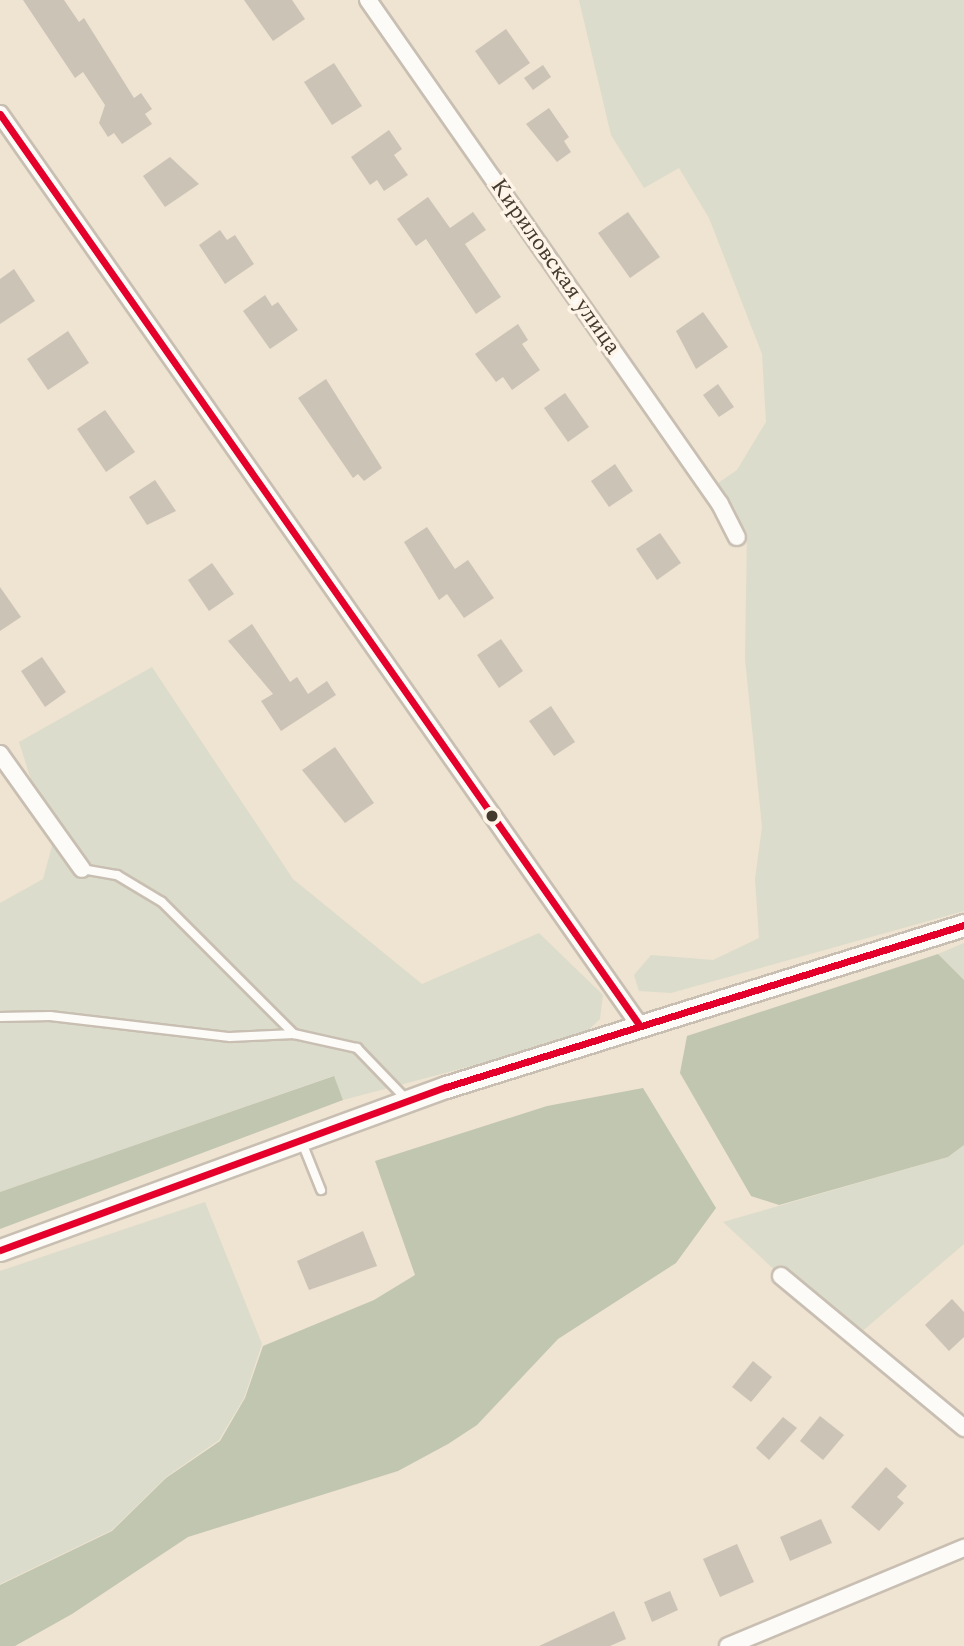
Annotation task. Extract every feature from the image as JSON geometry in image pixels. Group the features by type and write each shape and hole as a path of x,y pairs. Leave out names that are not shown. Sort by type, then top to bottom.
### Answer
{"street":[{"name":"Кириловская улица","path":"368,0 700,474 737,537"},
{"path":"0,114 640,1026"},
{"path":"0,754 82,869"},
{"path":"0,1250 408,1101 964,925"},
{"path":"780,1276 964,1428"},
{"path":"728,1646 964,1548"}],"lane":[{"path":"82,869 117,874 162,902 294,1034"},
{"path":"0,1017 50,1016 230,1037 294,1034 356,1048 408,1101"},
{"path":"301,1140 321,1190"}],"green space":[{"path":"579,0 964,0 964,911 671,993 639,991 634,975 651,955 713,960 759,938 755,879 762,827 745,659 747,533 718,483 737,470 766,422 762,354 709,218 679,168 644,188 611,135"},
{"path":"152,667 293,879 422,984 539,933 603,995 600,1019 581,1037 343,1100 333,1076 0,1192 0,903 43,879 52,846 19,742"},
{"path":"964,943 964,980 938,954"},
{"path":"938,954 964,980 964,1145 948,1157 779,1205 751,1196 680,1073 687,1036"},
{"path":"334,1076 343,1100 0,1229 0,1192"},
{"path":"643,1088 716,1208 676,1263 558,1339 477,1425 448,1444 398,1471 188,1537 72,1614 15,1646 0,1646 0,1585 112,1531 166,1478 220,1441 245,1398 263,1346 374,1300 415,1275 375,1161 547,1106"},
{"path":"964,1145 964,1244 851,1341 723,1222 948,1157"},
{"path":"205,1202 262,1344 244,1398 219,1440 166,1477 112,1530 0,1584 0,1271"}],"building":[{"path":"23,0 64,0 79,22 84,18 134,98 141,93 152,109 145,114 152,124 122,144 114,133 108,137 99,123 105,105 83,72 75,78"},
{"path":"244,0 292,0 305,19 273,41"},
{"path":"506,29 530,63 499,85 475,51"},
{"path":"334,63 362,106 332,125 304,82"},
{"path":"543,65 551,77 533,90 524,78"},
{"path":"549,108 569,137 564,141 571,152 557,162 526,124"},
{"path":"389,130 402,149 394,155 408,175 384,191 377,180 370,185 351,157"},
{"path":"170,157 199,184 165,207 143,176"},
{"path":"428,197 450,228 473,212 486,230 465,244 501,297 476,314 426,239 416,246 397,219"},
{"path":"628,212 660,257 630,278 598,233"},
{"path":"220,230 227,240 235,235 254,264 225,284 199,245"},
{"path":"14,269 35,301 0,324 0,279"},
{"path":"265,295 272,306 278,302 298,330 270,349 243,311"},
{"path":"703,312 728,347 696,369 676,331"},
{"path":"518,324 528,340 522,344 540,370 512,390 503,377 496,382 475,354"},
{"path":"68,331 89,363 48,390 27,359"},
{"path":"326,379 382,468 364,481 358,474 353,478 298,398"},
{"path":"718,384 734,407 719,417 703,395"},
{"path":"565,393 589,427 568,442 544,408"},
{"path":"105,410 135,452 106,472 77,429"},
{"path":"615,464 633,491 609,507 591,481"},
{"path":"155,480 176,511 147,525 129,497"},
{"path":"427,527 455,569 468,560 494,598 464,618 447,594 439,600 404,542"},
{"path":"660,533 681,563 657,580 636,549"},
{"path":"212,563 234,594 209,611 188,580"},
{"path":"0,587 21,617 0,631"},
{"path":"252,624 290,682 297,677 308,694 327,681 336,695 281,731 261,701 273,694 228,641"},
{"path":"501,639 523,671 499,688 477,655"},
{"path":"42,657 66,692 45,707 21,671"},
{"path":"551,706 575,742 554,756 529,721"},
{"path":"335,747 374,803 345,823 302,770"},
{"path":"363,1231 377,1266 309,1290 297,1261"},
{"path":"952,1299 964,1312 964,1337 949,1351 925,1325"},
{"path":"753,1361 772,1377 751,1402 732,1387"},
{"path":"820,1416 844,1435 823,1460 800,1441"},
{"path":"783,1417 797,1428 769,1460 756,1448"},
{"path":"886,1467 907,1486 897,1497 904,1503 879,1531 851,1507"},
{"path":"821,1519 832,1543 790,1561 780,1537"},
{"path":"737,1544 754,1582 720,1597 703,1559"},
{"path":"670,1591 678,1610 652,1622 644,1602"},
{"path":"614,1611 626,1639 610,1646 539,1646"}],"transit line":[{"path":"0,114 640,1026"},
{"path":"0,1250 446,1087 964,925"}]}
